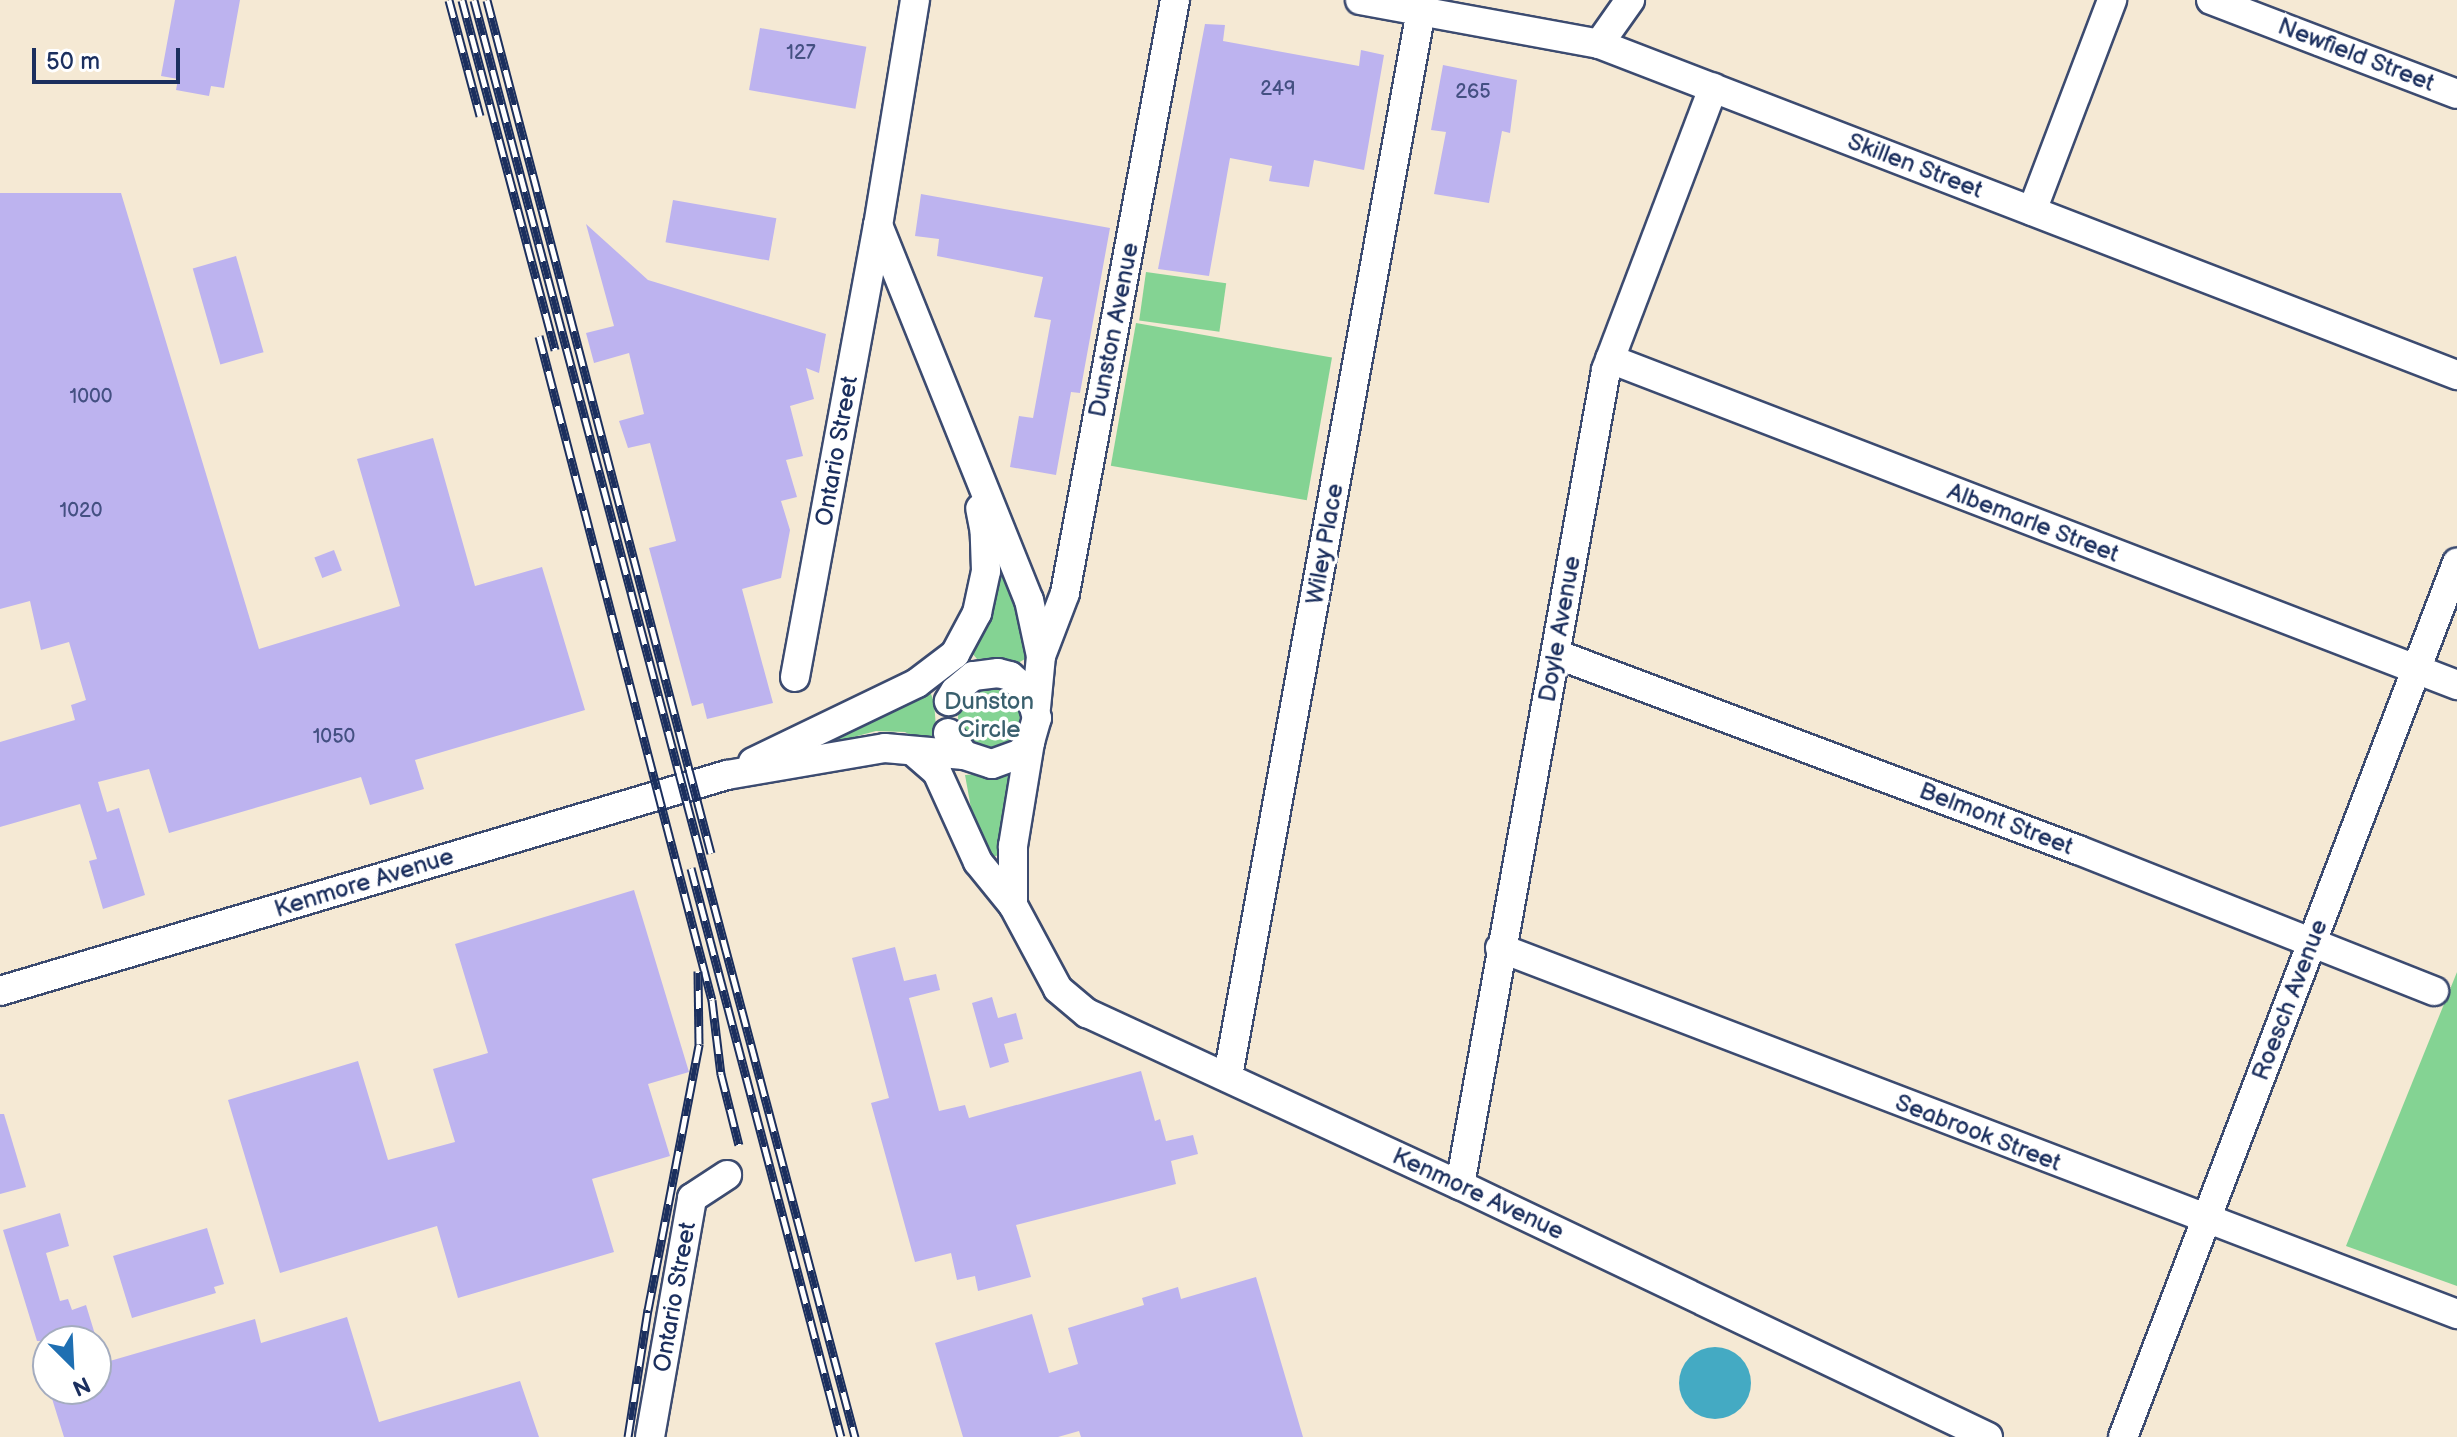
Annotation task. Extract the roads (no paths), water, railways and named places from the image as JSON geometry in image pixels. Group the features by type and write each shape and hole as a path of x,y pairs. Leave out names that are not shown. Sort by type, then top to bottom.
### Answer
{"street":[{"name":"Ontario Street","path":"795,677 878,225 915,0"},
{"name":"Dunston Avenue","path":"1041,656 1065,593 1175,0"},
{"name":"Skillen Street","path":"1360,0 1599,44 2457,375"},
{"path":"1599,44 1630,0"},
{"path":"2032,211 2112,0"},
{"name":"Newfield Street","path":"2211,0 2457,94"},
{"name":"Wiley Place","path":"1228,1076 1421,11"},
{"name":"Doyle Avenue","path":"1460,1185 1500,948 1610,359 1713,88"},
{"path":"878,225 1029,600 1041,656 1035,731 1030,742 1007,761 948,760 952,677 977,613 986,571 985,533 963,438"},
{"name":"Albemarle Street","path":"1610,359 2457,685"},
{"name":"Roesch Avenue","path":"2123,1437 2457,563"},
{"name":"Belmont Street","path":"1556,654 2064,844 2434,991"},
{"path":"952,677 985,673 1010,676 1022,683 1036,708"},
{"name":"Kenmore Avenue","path":"727,775 918,683 952,677"},
{"name":"Kenmore Avenue","path":"1013,905 1013,846 1030,742"},
{"name":"Kenmore Avenue","path":"0,991 727,775 870,750 915,753 948,760 978,862 1013,905 1058,989 1087,1013 1460,1185 1988,1437"},
{"name":"Seabrook Street","path":"1500,948 2457,1314"},
{"name":"Ontario Street","path":"650,1437 692,1198 727,1175"}],"water":[{"path":"1715,1347 1735,1353 1745,1363 1751,1383 1745,1403 1735,1413 1715,1419 1695,1413 1685,1403 1679,1383 1685,1363 1695,1353"}],"railway":[{"path":"449,0 480,116"},
{"path":"462,0 555,350"},
{"path":"474,0 855,1437"},
{"path":"487,0 711,853"},
{"path":"539,336 712,1000 721,1074 739,1145"},
{"path":"691,868 841,1437"},
{"path":"628,1437 648,1310 699,1044 698,971"}],"park label":[{"name":"Dunston Circle","path":"989,716"}]}
